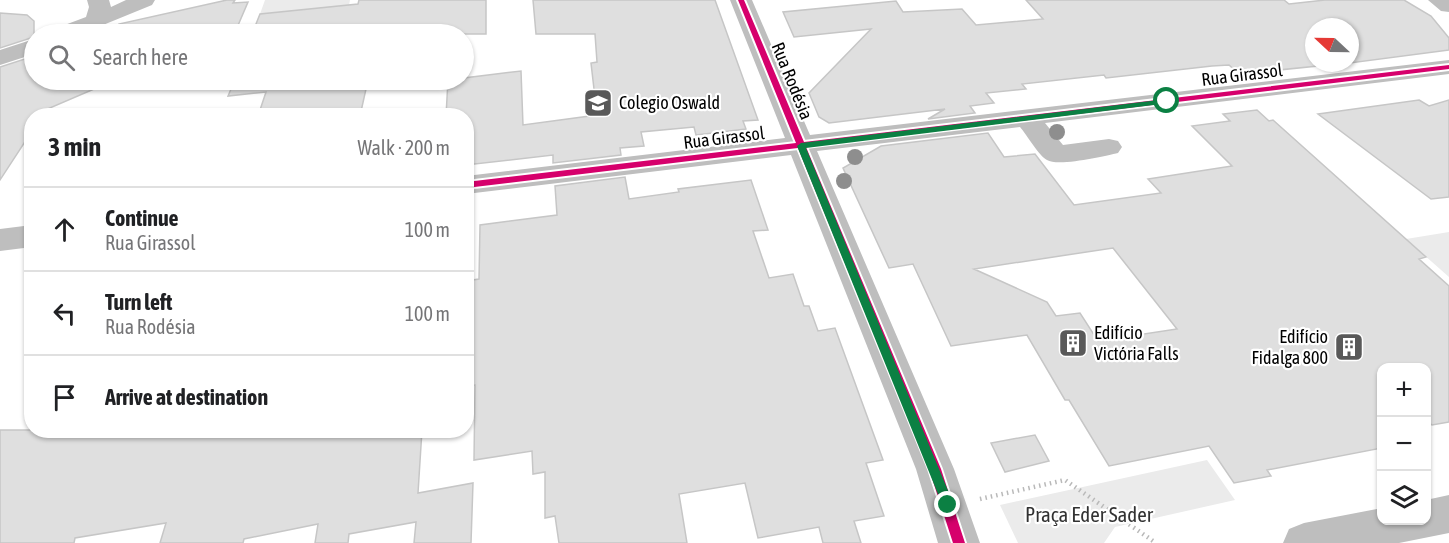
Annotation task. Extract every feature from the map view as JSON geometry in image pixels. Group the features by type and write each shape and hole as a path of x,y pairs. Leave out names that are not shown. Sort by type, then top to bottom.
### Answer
{"street":[{"path":"77,24 97,10 144,0"},
{"name":"Rua Rodésia","path":"741,0 948,505 959,543"},
{"path":"1439,0 1449,6"},
{"path":"0,58 24,50"},
{"name":"Rua Girassol","path":"474,184 1449,67"},
{"path":"1028,118 1056,154 1109,147"},
{"path":"0,240 24,237"},
{"path":"1431,518 1449,514"},
{"path":"1304,543 1392,525"}],"path":[{"path":"948,505 1065,480 1156,543"}],"green space":[{"path":"265,0 350,0 349,5 260,14"},
{"path":"1449,232 1449,277 1406,239"},
{"name":"Praça Eder Sader","path":"1207,460 1235,500 1115,527 1104,543 1018,543 1000,505"}],"building":[{"path":"227,0 235,0 233,3 248,2 239,24 119,24"},
{"path":"359,0 486,0 486,34 474,34 474,24 256,24 260,14 358,4"},
{"path":"533,0 715,0 758,120 743,121 746,129 696,135 694,127 641,132 644,146 620,148 621,155 553,163 553,155 474,164 474,108 446,108 447,90 474,90 474,77 521,71 523,125 597,115 591,63 597,62 595,34 536,34"},
{"path":"1026,0 1284,0 1289,4 1325,0 1404,0 1431,16 1449,38 1449,50 1359,62 1359,18 1305,18 1305,67 1239,74 1229,65 1212,66 1106,78 1104,75 1022,84 1026,89 986,93 994,103 970,106 975,113 928,119 945,109 829,123 819,117 809,93 871,29 794,37 783,12 896,1 903,12 962,9 976,25 1043,19"},
{"path":"0,13 27,15 34,21 34,24 24,24 24,40 0,48"},
{"path":"24,59 24,90 92,90 50,108 24,108 24,143 0,180 0,67"},
{"path":"231,90 366,90 362,108 261,108 266,92 228,96"},
{"path":"1419,100 1429,106 1449,100 1449,197 1431,199 1318,114"},
{"path":"1257,110 1269,121 1273,120 1426,257 1419,259 1449,286 1449,422 1431,424 1431,363 1377,363 1377,449 1267,470 1271,476 1234,483 1209,446 1109,466 1069,400 1065,400 1027,335 951,346 913,264 889,268 843,168 881,146 988,133 1004,157 1035,154 1074,205 1161,193 1148,179 1232,166 1192,126 1230,121 1223,114","holes":["1113,248 1177,329 1098,341 1080,313 1056,316 1047,302 974,269"]},
{"path":"625,177 629,199 679,192 678,189 751,180 768,230 753,231 769,278 793,274 804,306 809,306 818,331 835,328 883,460 866,463 884,516 854,521 861,543 823,543 819,527 758,538 745,483 679,494 687,543 559,543 555,516 545,518 545,472 533,474 532,451 474,460 474,280 479,279 480,225 557,215 555,186"},
{"path":"0,430 24,430 24,438 421,438 418,493 473,483 471,543 414,543 416,522 349,534 348,543 315,543 318,524 244,539 243,543 160,543 166,523 75,538 74,543 0,543"},
{"path":"1035,435 1049,461 1005,472 991,443"}],"cycle path":[{"path":"741,0 935,469 959,543"},
{"path":"474,184 1449,67"}],"place":[{"name":"Colegio Oswald","path":"598,103"},
{"name":"Edifício Victória Falls","path":"1073,343"},
{"name":"Edifício Fidalga 800","path":"1349,347"}],"route":[{"path":"948,505 801,146 1167,101"}]}
